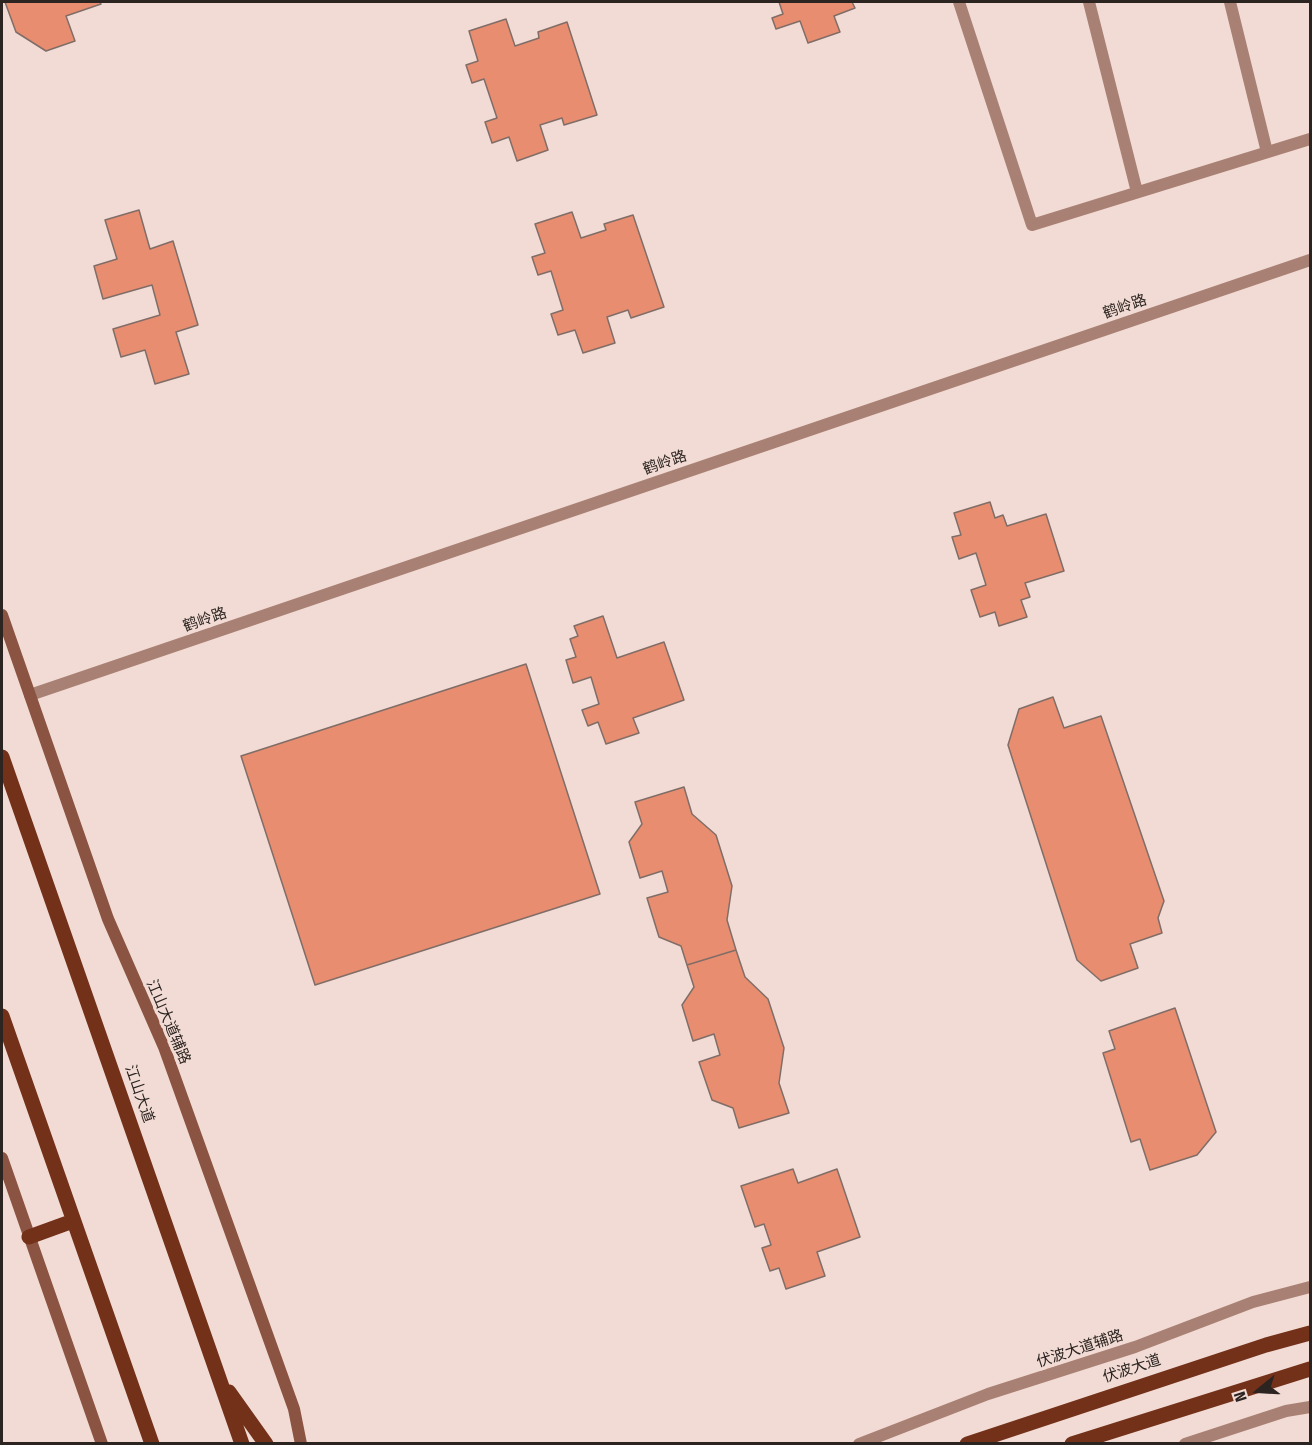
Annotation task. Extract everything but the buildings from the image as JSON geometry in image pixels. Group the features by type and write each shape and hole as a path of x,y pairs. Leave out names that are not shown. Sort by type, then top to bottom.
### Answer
{"main road":[{"name":"江山大道","path":"2,757 242,1443"},
{"path":"2,1016 152,1443"},
{"path":"29,1237 73,1221"},
{"name":"伏波大道","path":"967,1443 1266,1345 1311,1334"},
{"path":"1072,1443 1311,1369"},
{"path":"219,1379 266,1443"}],"street":[{"path":"959,2 1032,225 1311,139"},
{"path":"1089,2 1137,192"},
{"path":"1230,2 1267,152"},
{"name":"鹤岭路","path":"30,695 1311,260"},
{"name":"江山大道辅路","path":"2,615 108,919 164,1047 294,1409 301,1443"},
{"path":"2,1158 102,1443"},
{"name":"伏波大道辅路","path":"859,1443 988,1394 1135,1347 1253,1302 1311,1287"},
{"path":"1185,1443 1286,1411 1311,1407"}]}
